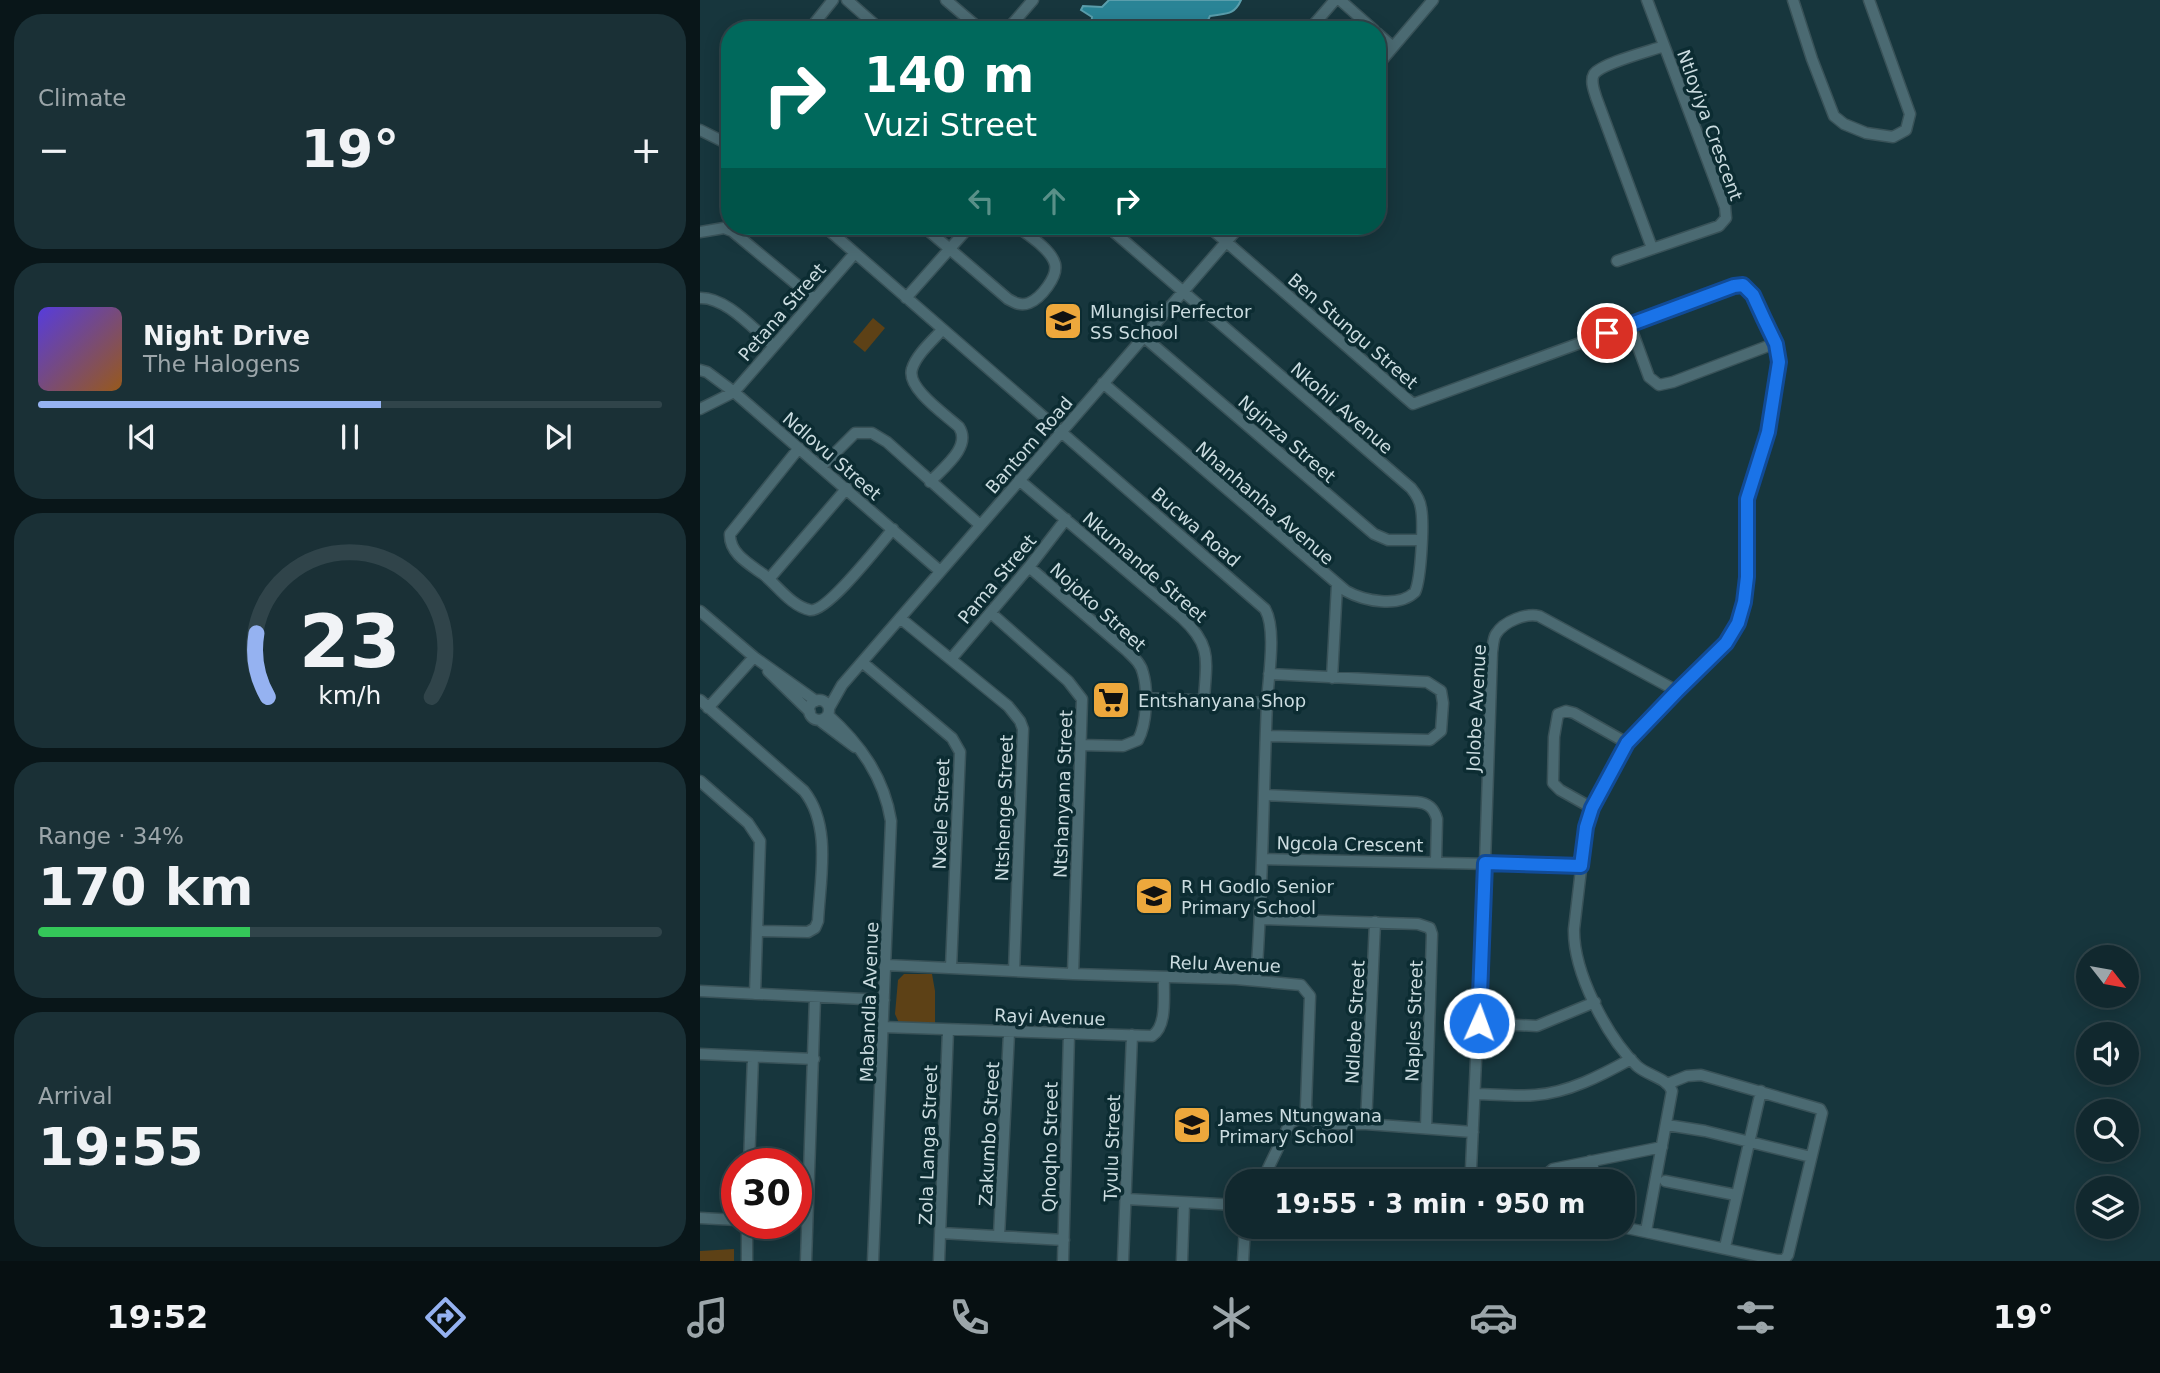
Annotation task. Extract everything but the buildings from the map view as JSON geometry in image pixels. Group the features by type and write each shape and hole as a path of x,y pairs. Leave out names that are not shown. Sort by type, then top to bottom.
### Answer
{"street":[{"path":"816,21 833,0"},
{"path":"847,0 871,21"},
{"path":"946,0 970,21"},
{"path":"1015,21 1033,0"},
{"path":"1317,21 1335,0"},
{"path":"1340,0 1364,21"},
{"path":"1386,55 1433,0"},
{"name":"Ntloyiya Crescent","path":"1617,261 1719,226 1726,218 1647,0"},
{"path":"1793,0 1834,116 1854,128 1881,137 1893,137 1906,130 1910,114 1869,0"},
{"path":"1386,41 1393,47"},
{"name":"Ntloyiya Crescent","path":"1652,248 1592,80 1604,67 1664,46"},
{"path":"700,130 721,140"},
{"path":"700,232 721,228"},
{"path":"737,235 813,298"},
{"name":"Bucwa Road","path":"834,235 1265,608 1270,620 1269,674 1261,919 1256,980"},
{"path":"934,235 1008,299 1018,304 1027,304 1037,298 1055,273 1051,257 1026,235"},
{"path":"906,298 962,235"},
{"name":"Nkohli Avenue","path":"1118,235 1411,488 1421,505 1416,592 1408,598 1367,600 1354,596 1337,585"},
{"path":"1219,235 1227,242"},
{"name":"Bantom Road","path":"825,714 842,685 1233,235"},
{"name":"Ben Stungu Street","path":"1227,242 1413,404 1734,286 1743,285 1753,295 1776,344 1779,362 1768,432 1747,499 1747,577 1741,614 1735,631 1726,643 1627,743 1592,808 1586,827 1581,866 1574,942 1578,960 1609,1031 1647,1074 1667,1084"},
{"name":"Petana Street","path":"734,392 813,298 855,253"},
{"path":"700,298 723,303 773,345"},
{"path":"1630,325 1649,377 1659,384 1672,382 1776,344"},
{"path":"930,482 960,449 963,436 959,427 921,393 912,381 912,368 942,330"},
{"name":"Nginza Street","path":"1144,337 1374,534 1388,540 1421,540"},
{"name":"Ndlovu Street","path":"700,370 707,372 734,392 940,571"},
{"name":"Nhanhanha Avenue","path":"1103,383 1337,585 1332,678"},
{"path":"700,409 734,392"},
{"path":"821,467 855,433 866,432 879,436 980,525"},
{"path":"799,448 730,534 733,548 802,607 813,611 822,608 893,529"},
{"name":"Nkumande Street","path":"1019,480 1182,618 1200,637 1206,651 1204,700"},
{"path":"769,579 847,488"},
{"name":"Pama Street","path":"951,659 1066,519"},
{"name":"Nojoko Street","path":"1029,567 1136,660 1143,672 1145,698 1142,729 1133,744 1081,744"},
{"path":"700,611 757,659 818,700 826,702 825,714 813,718 757,659"},
{"name":"Ntshanyana Street","path":"990,613 1080,694 1082,699 1073,974"},
{"name":"Jolobe Avenue","path":"1485,863 1492,652 1496,634 1524,615 1539,616 1677,691"},
{"name":"Ntshenge Street","path":"900,618 1009,706 1023,729 1014,971"},
{"path":"757,659 704,704 804,791 820,819 821,846 816,928 808,932 758,931"},
{"name":"Nxele Street","path":"862,662 952,737 960,752 951,968"},
{"path":"1266,736 1430,740 1441,731 1443,695 1433,684 1418,681 1269,674"},
{"name":"Bantom Road","path":"818,700 842,685"},
{"path":"1145,698 1267,703"},
{"path":"810,712 811,705 818,700"},
{"path":"1592,808 1560,790 1553,783 1558,714 1566,711 1574,713 1627,743"},
{"name":"Mabandla Avenue","path":"825,714 861,751 877,774 891,821 873,1261"},
{"path":"700,781 754,829 760,841 755,994"},
{"name":"Ngcola Crescent","path":"1264,795 1428,804 1437,818 1436,861"},
{"name":"Ngcola Crescent","path":"1263,859 1581,866"},
{"path":"1471,1169 1485,863"},
{"path":"1261,919 1375,922"},
{"name":"Naples Street","path":"1375,922 1428,926 1432,934 1426,1128"},
{"name":"Ndlebe Street","path":"1366,1124 1375,922"},
{"name":"Relu Avenue","path":"886,965 1294,983 1309,992 1306,1107 1309,1117 1321,1124 1366,1124 1473,1132"},
{"name":"Rayi Avenue","path":"883,1027 1152,1036 1159,1031 1162,1020 1164,977"},
{"path":"700,991 884,1000"},
{"path":"806,1261 815,998"},
{"path":"1479,1023 1537,1026 1595,1002"},
{"name":"Zola Langa Street","path":"939,1261 948,1030"},
{"name":"Zakumbo Street","path":"999,1236 1009,1032"},
{"name":"Qhoqho Street","path":"1063,1261 1069,1034"},
{"name":"Tyulu Street","path":"1123,1261 1132,1035"},
{"path":"700,1054 814,1059"},
{"path":"750,1148 753,1057"},
{"path":"1475,1094 1535,1095 1553,1092 1596,1077 1631,1059"},
{"path":"1635,1229 1784,1260 1788,1255 1822,1113 1820,1109 1701,1074 1667,1084 1672,1096 1646,1231"},
{"path":"1725,1247 1761,1091"},
{"path":"1268,1169 1290,1123 1298,1119"},
{"path":"1667,1125 1705,1131 1811,1157"},
{"path":"1553,1169 1662,1147"},
{"path":"1590,1161 1594,1169"},
{"path":"1665,1181 1736,1195"},
{"path":"1126,1199 1225,1205"},
{"path":"1182,1261 1184,1203"},
{"path":"700,1218 721,1219"},
{"path":"941,1233 1064,1240"},
{"path":"747,1239 747,1261"},
{"path":"1243,1261 1244,1239"}],"shaded area":[{"path":"873,318 885,328 865,352 853,342"},
{"path":"904,974 932,974 935,1023 899,1023 895,1014 898,980"},
{"path":"734,1249 734,1261 700,1261 700,1251"}],"water":[{"path":"1109,0 1241,0 1232,11 1210,16 1208,21 1092,21 1092,17 1081,10 1083,6 1102,7"}],"place":[{"name":"Mlungisi Perfector SS School","path":"1063,321"},
{"name":"Entshanyana Shop","path":"1111,700"},
{"name":"R H Godlo Senior Primary School","path":"1154,896"},
{"name":"James Ntungwana Primary School","path":"1192,1125"}],"route":[{"path":"1479,1023 1485,863 1581,866 1588,818 1627,743 1731,637 1746,594 1747,499 1768,432 1779,362 1776,344 1753,295 1743,285 1734,286 1607,333"}]}
